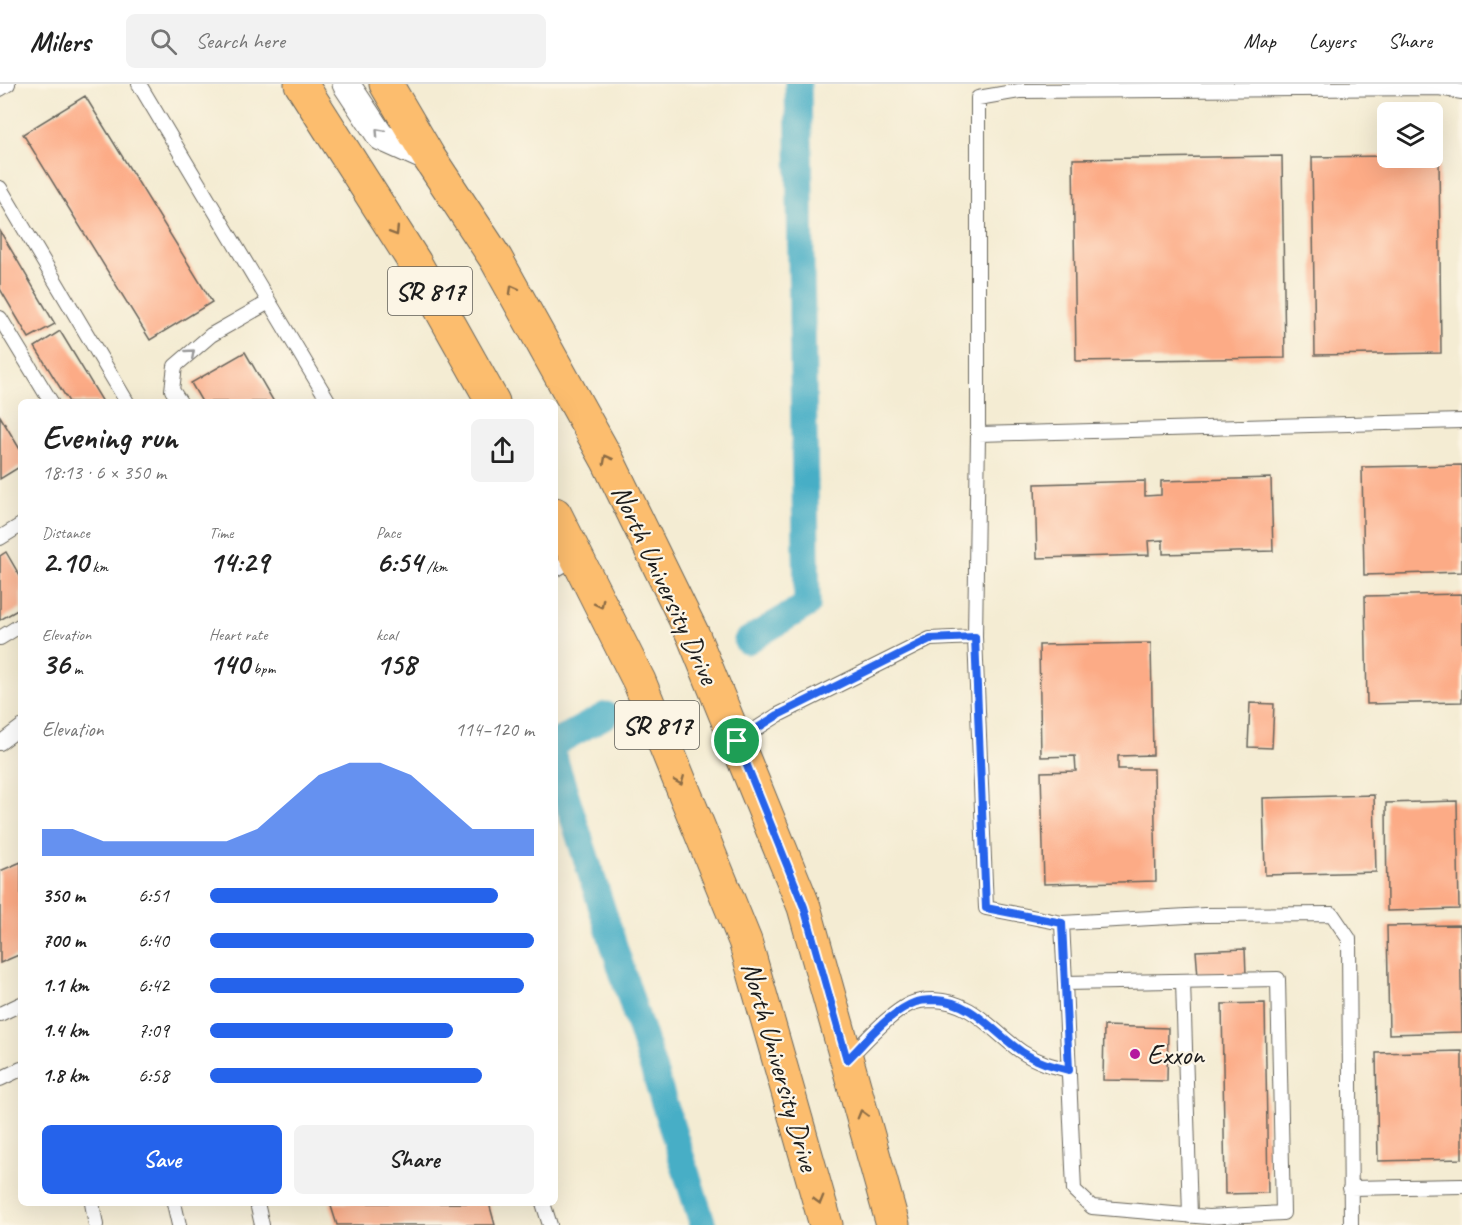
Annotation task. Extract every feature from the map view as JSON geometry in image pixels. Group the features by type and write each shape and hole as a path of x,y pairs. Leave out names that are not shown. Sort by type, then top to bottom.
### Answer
{"main road":[{"name":"SR 817","path":"301,84 415,263 491,399"},
{"name":"North University Drive","path":"386,84 430,159 496,258 608,461 693,635 804,907 893,1225"},
{"name":"North University Drive","path":"558,528 566,564 639,681 746,941 826,1225"}],"street":[{"path":"346,84 381,137 430,159"}],"lane":[{"path":"0,89 8,84"},
{"path":"139,84 327,399"},
{"path":"1351,1225 1349,939 1332,914 1205,915 1062,923 986,908 975,637 978,434 978,98 1019,91 1439,87 1462,92"},
{"path":"0,188 125,399"},
{"path":"178,399 172,390 175,366 212,335 269,302"},
{"path":"0,318 49,399"},
{"path":"978,434 1462,421"},
{"path":"0,538 18,527"},
{"path":"0,638 18,627"},
{"path":"737,741 778,715 930,639 975,637"},
{"path":"0,743 18,730"},
{"path":"1062,923 1074,1190 1092,1207 1190,1216 1209,1221 1283,1213 1278,979 1065,983"},
{"path":"1183,981 1190,1216"},
{"path":"847,1060 896,1013 911,1004 925,1000 943,1000 974,1012 1022,1052 1043,1064 1069,1070"},
{"path":"0,1014 18,1005"},
{"path":"0,1079 18,1070"},
{"path":"1350,1188 1462,1186"},
{"path":"93,1206 96,1225"},
{"path":"175,1206 179,1225"},
{"path":"258,1206 262,1225"},
{"path":"544,1206 550,1225"}],"building":[{"path":"85,96 212,302 150,340 23,134"},
{"path":"1282,156 1285,358 1076,361 1073,159"},
{"path":"1377,156 1377,168 1439,168 1441,353 1315,355 1312,157"},
{"path":"0,231 55,324 29,338 0,289"},
{"path":"60,331 101,399 67,399 35,347"},
{"path":"245,352 272,399 200,399 191,383"},
{"path":"0,416 18,446 18,468 0,479"},
{"path":"1462,465 1462,572 1364,575 1362,467"},
{"path":"1271,478 1273,551 1163,554 1163,540 1148,541 1149,555 1037,558 1035,484 1145,481 1145,496 1161,495 1161,481"},
{"path":"6,552 18,573 18,610 0,620 0,556"},
{"path":"1462,594 1462,702 1367,704 1365,596"},
{"path":"1151,643 1153,755 1118,756 1118,769 1154,769 1156,881 1044,884 1041,772 1076,771 1075,756 1041,757 1039,645"},
{"path":"1250,703 1274,704 1272,748 1248,747"},
{"path":"1374,795 1376,872 1265,875 1263,798"},
{"path":"1457,801 1459,909 1387,911 1386,803"},
{"path":"18,863 18,955 0,963 0,871"},
{"path":"1460,925 1462,1032 1389,1034 1387,926"},
{"path":"1245,949 1246,975 1198,977 1196,951"},
{"path":"1265,1003 1268,1193 1225,1194 1222,1004"},
{"name":"Exxon","path":"1104,1026 1168,1028 1167,1081 1103,1080"},
{"path":"1462,1051 1462,1159 1378,1161 1376,1053"},
{"path":"331,1206 490,1206 495,1225 337,1225"}],"waterway":[{"path":"747,641 807,605 798,84"},
{"path":"558,741 606,715"},
{"path":"558,770 703,1225"}],"place":[{"name":"Exxon","path":"1135,1054"}],"route":[{"path":"975,637 986,908 1062,923 1069,1070 1043,1064 1022,1052 974,1012 943,1000 925,1000 911,1004 896,1013 847,1060 804,907 737,741 778,715 930,639 975,637"}]}
